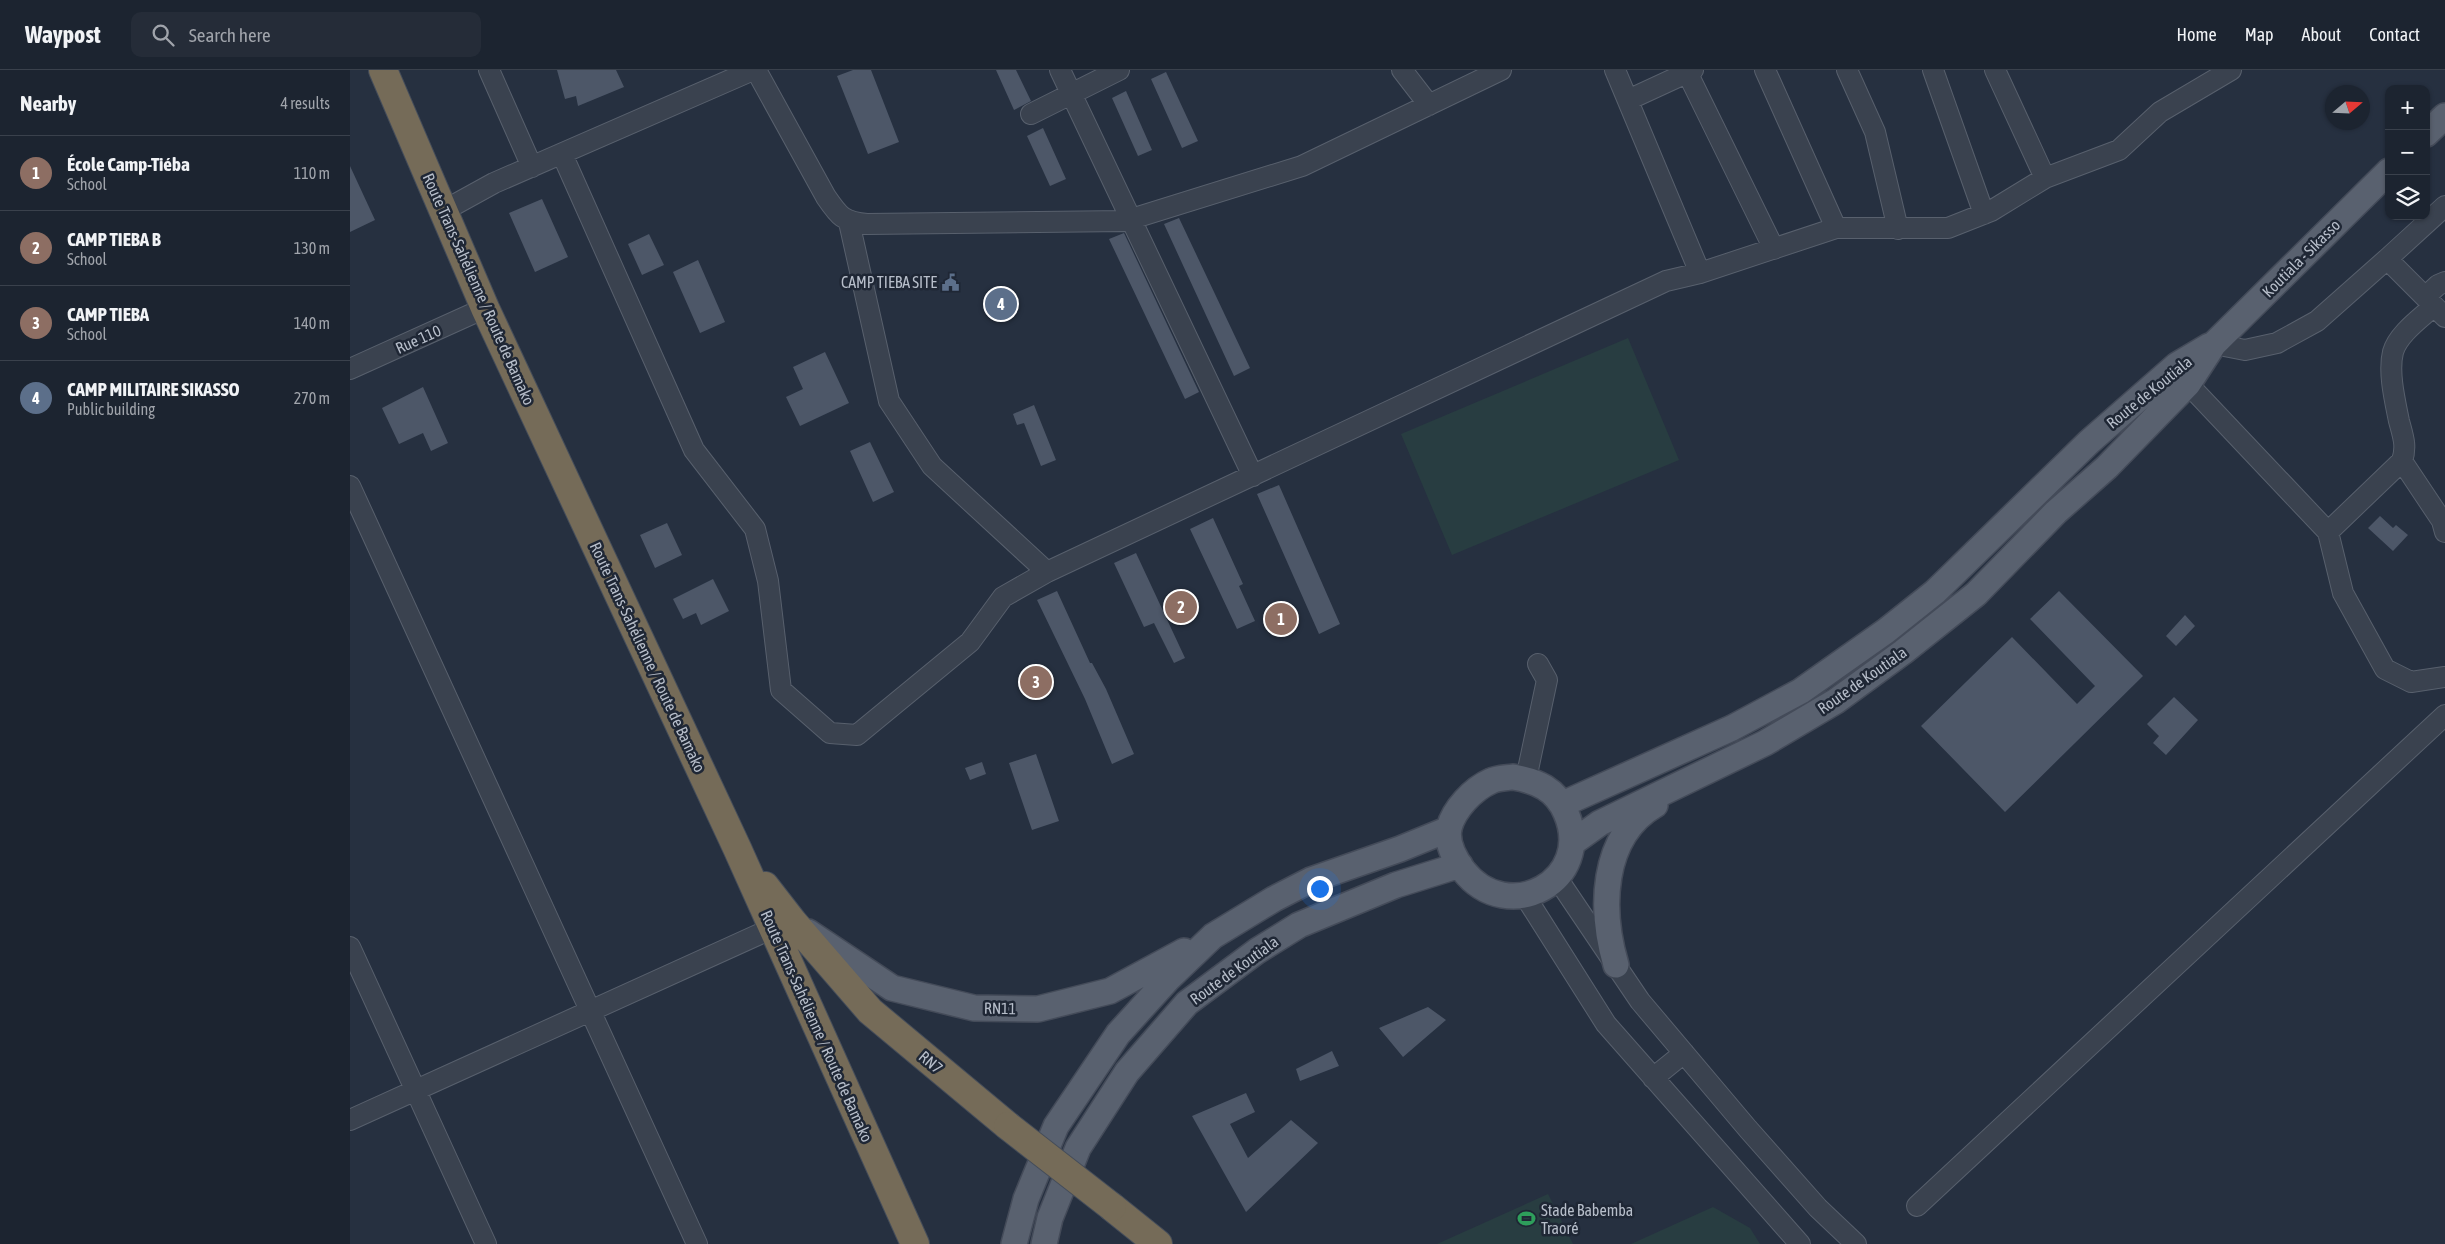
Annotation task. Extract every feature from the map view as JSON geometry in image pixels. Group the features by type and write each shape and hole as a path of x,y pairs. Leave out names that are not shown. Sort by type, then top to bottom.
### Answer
{"highway":[{"name":"Route Trans-Sahélienne / Route de Bamako","path":"383,70 486,308 736,848"},
{"name":"RN7","path":"736,848 783,925 870,1011 1008,1126 1158,1244"},
{"name":"Route Trans-Sahélienne / Route de Bamako","path":"783,925 915,1244"}],"main road":[{"path":"2430,130 2445,116"},
{"name":"Koutiala - Sikasso","path":"2214,344 2385,175"},
{"name":"Route de Koutiala","path":"1572,843 1600,823 1766,743 1836,701 1903,652 1976,594 2056,512 2107,467 2188,384 2214,344"},
{"name":"Route de Koutiala","path":"1562,804 1732,728 1801,691 1886,631 1935,592 2089,442 2177,365 2214,344"},
{"path":"1616,965 1609,942 1606,906 1609,873 1622,839 1648,809 1715,769"},
{"path":"1513,777 1526,779 1551,791 1562,804 1571,824 1572,843 1568,862 1557,878 1543,889 1525,896 1506,897 1488,892 1472,881 1451,851 1449,829 1461,806 1475,790 1493,780 1513,777"},
{"name":"RN11","path":"783,925 892,988 974,1008 1038,1009 1110,991 1213,936 1274,899 1310,880 1400,849 1449,829"},
{"name":"Route de Koutiala","path":"1044,1244 1050,1218 1078,1148 1127,1072 1188,1003 1258,951 1298,925 1396,885 1460,865"},
{"name":"RN11","path":"1014,1244 1026,1199 1056,1126 1118,1034 1167,980 1213,936"}],"street":[{"path":"489,70 532,167"},
{"path":"444,210 494,182 753,70"},
{"path":"756,70 826,197 837,213 849,222 906,223 1131,219 1302,166 1501,70"},
{"path":"1060,70 1254,476"},
{"path":"1031,114 1119,70"},
{"path":"1402,70 1429,105"},
{"path":"1615,70 1700,274"},
{"path":"1765,70 1836,228"},
{"path":"1847,70 1875,132 1898,229"},
{"path":"1933,70 1984,214"},
{"path":"1994,70 2045,178"},
{"path":"562,154 694,450 755,529 768,582 781,690 830,733 857,734 970,642 1003,597 1047,572 1666,280 1700,274 1836,228 1948,228 1984,214 2045,178 2119,150 2160,112 2231,70"},
{"path":"1628,100 1688,71 1774,248"},
{"path":"2214,344 2245,350 2277,342 2316,320 2387,260 2445,206"},
{"path":"849,222 889,401 932,466 1047,572"},
{"path":"2387,260 2434,307"},
{"path":"2328,532 2402,461 2406,448 2398,416 2392,371 2394,351 2407,332 2434,307 2438,284 2445,282"},
{"name":"Rue 110","path":"350,369 486,308"},
{"path":"2188,384 2328,532 2344,593 2385,669 2411,682 2445,677"},
{"path":"2402,461 2442,520 2445,532"},
{"path":"350,486 697,1244"},
{"path":"1526,779 1547,680 1538,664"},
{"path":"1916,1206 2445,715"},
{"path":"1557,878 1640,1001 1818,1208 1856,1244"},
{"path":"1525,896 1606,1024 1800,1244"},
{"path":"350,1120 415,1089 783,925"},
{"path":"350,947 486,1244"},
{"path":"1653,1078 1684,1053"}],"green space":[{"path":"1628,338 1679,460 1452,555 1401,434"},
{"name":"Stade Babemba Traoré","path":"1548,1194 1573,1244 1437,1244"},
{"name":"Stade Babemba Traoré","path":"1713,1207 1750,1228 1760,1244 1631,1244"}],"building":[{"path":"557,70 616,70 624,87 578,106 576,96 565,99"},
{"path":"853,70 871,70 899,142 868,154 837,76"},
{"path":"996,70 1016,70 1031,101 1014,110"},
{"path":"1166,72 1198,141 1182,148 1151,79"},
{"path":"1126,91 1152,150 1138,156 1112,98"},
{"path":"1043,128 1066,179 1050,186 1027,136"},
{"path":"350,166 375,220 350,232"},
{"path":"542,199 568,257 535,272 509,213"},
{"path":"1179,218 1250,368 1234,376 1164,224"},
{"path":"1124,233 1199,392 1185,399 1109,239"},
{"path":"649,234 664,265 642,275 628,244"},
{"path":"698,260 725,322 700,333 673,272"},
{"path":"825,352 849,403 800,426 786,397 803,389 793,367"},
{"path":"423,387 448,443 431,451 423,433 399,444 382,408"},
{"path":"1034,405 1056,460 1041,466 1024,423 1017,425 1013,414"},
{"path":"870,442 894,492 873,502 850,451"},
{"path":"1279,485 1340,624 1319,634 1257,494"},
{"path":"2380,516 2393,528 2396,525 2408,535 2393,551 2368,528"},
{"path":"1213,518 1243,584 1239,586 1255,621 1237,629 1190,529"},
{"path":"667,523 682,555 655,568 640,535"},
{"path":"1136,553 1185,658 1174,663 1154,623 1144,627 1114,563"},
{"path":"713,579 729,611 701,625 696,613 683,619 673,599"},
{"path":"1057,591 1090,663 1092,663 1106,689 1134,754 1112,764 1085,699 1037,600"},
{"path":"2059,591 2143,676 2005,812 1921,726 2012,637 2077,704 2095,686 2030,619"},
{"path":"2185,615 2195,626 2176,646 2166,636"},
{"path":"2174,697 2198,720 2166,755 2153,743 2159,736 2147,724"},
{"path":"1036,754 1059,821 1032,830 1009,763"},
{"path":"982,762 986,774 970,780 965,768"},
{"path":"1428,1007 1446,1020 1403,1057 1379,1028"},
{"path":"1332,1051 1339,1066 1300,1081 1296,1069"},
{"path":"1246,1093 1255,1112 1230,1124 1248,1158 1291,1120 1318,1143 1246,1212 1192,1116"}],"place":[{"name":"CAMP TIEBA SITE","path":"951,282"},
{"name":"CAMP MILITAIRE SIKASSO","path":"1001,304"},
{"name":"CAMP TIEBA B","path":"1181,607"},
{"name":"École Camp-Tiéba","path":"1281,619"},
{"name":"CAMP TIEBA","path":"1036,682"},
{"name":"Stade Babemba Traoré","path":"1527,1219"}]}
